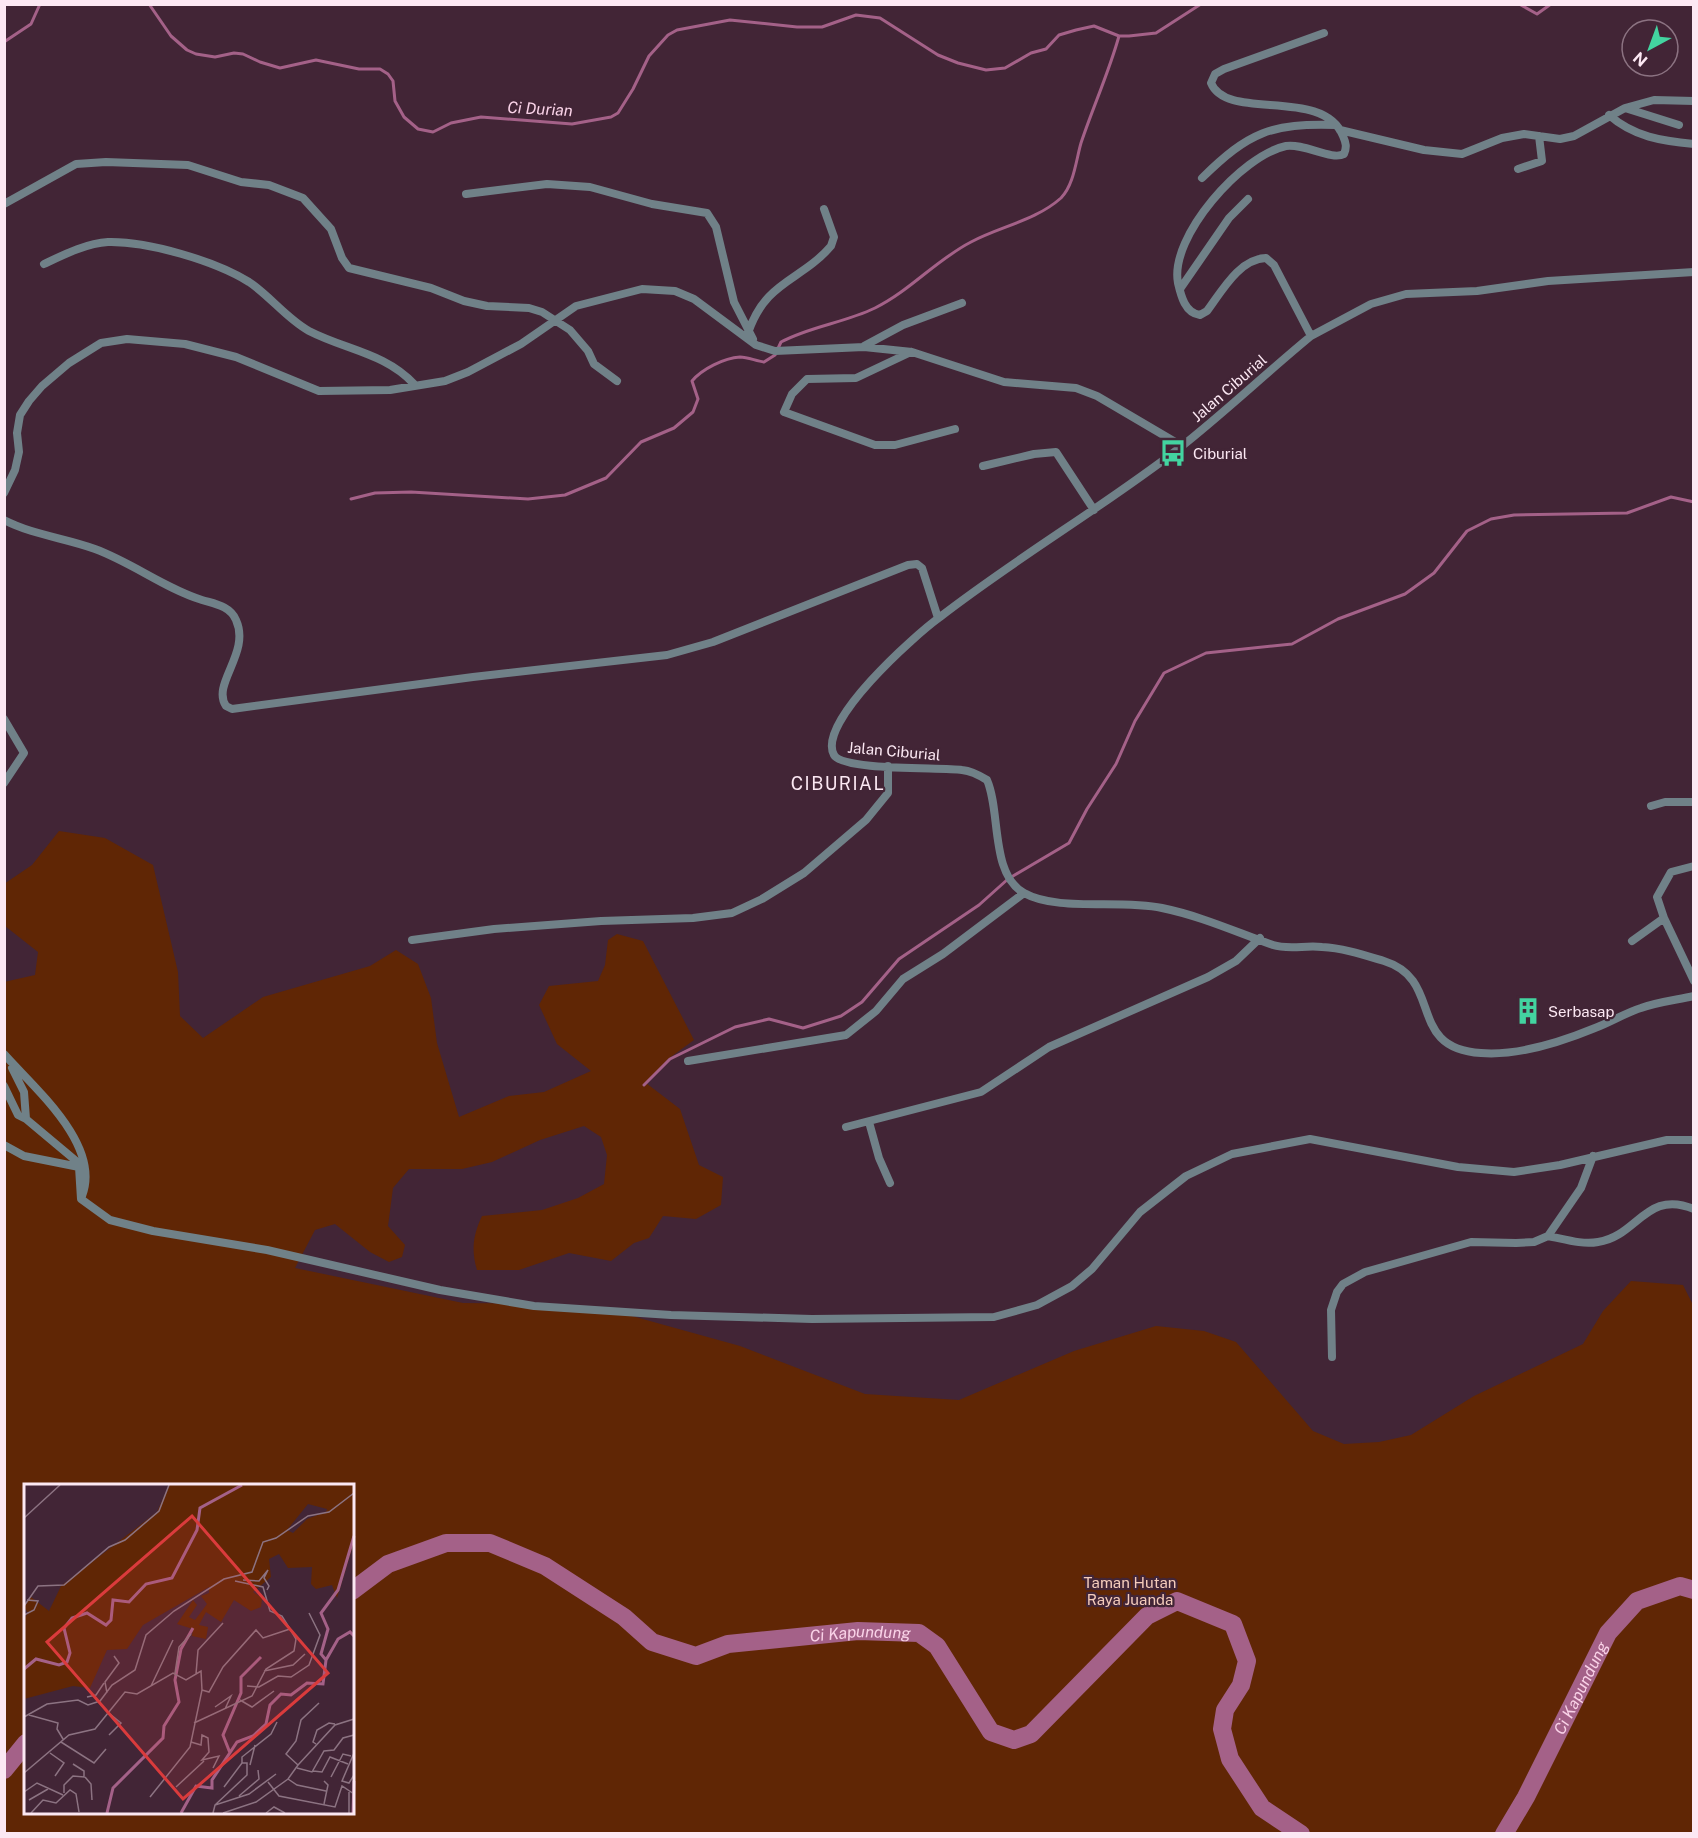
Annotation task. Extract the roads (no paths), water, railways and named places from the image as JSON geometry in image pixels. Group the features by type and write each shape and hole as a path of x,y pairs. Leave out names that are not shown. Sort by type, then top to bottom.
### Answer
{"street":[{"path":"1311,336 1274,265 1266,258 1257,258 1244,266 1208,311 1200,315 1187,309 1180,289 1177,265 1185,243 1233,177 1256,160 1286,147 1298,145 1341,156 1346,150 1346,144 1338,127 1328,118 1300,108 1230,99 1213,90 1210,83 1215,75 1224,69 1324,33"},
{"path":"1202,178 1231,152 1269,130 1285,125 1338,127 1413,148 1455,153 1473,151 1502,138 1524,134 1560,139 1574,136 1610,115 1648,101 1694,101"},
{"path":"1625,108 1678,125"},
{"path":"1610,115 1630,131 1672,142 1694,144"},
{"path":"1518,169 1542,161 1539,136"},
{"path":"4,204 76,164 106,162 188,165 241,182 269,184 303,198 331,229 342,258 349,268 431,288 464,301 487,306 529,308 555,319 570,330 588,351 594,364 617,381"},
{"path":"466,194 547,184 590,187 652,204 707,213 716,227 734,302 756,345"},
{"path":"1180,289 1229,218 1248,199"},
{"path":"748,333 756,312 764,300 831,246 834,237 824,209"},
{"path":"44,264 62,255 108,242 133,244 191,257 250,283 308,330 370,353 405,374 414,384"},
{"name":"Jalan Ciburial","path":"1024,893 1006,873 1000,855 996,808 987,780 964,770 888,766 840,760 833,753 831,740 847,707 938,618 1182,446 1311,336 1371,304 1406,294 1694,272"},
{"path":"4,493 19,452 17,433 20,415 29,401 42,386 83,352 112,339 185,344 237,357 319,391 366,391 445,381 468,372 521,344 576,306 607,296 642,289 675,291 705,305 756,345 775,351 790,352 864,346 912,352 1005,382 1076,388 1096,396 1182,446"},
{"path":"864,346 903,325 963,303"},
{"path":"912,352 855,378 807,379 792,394 784,412 875,445 895,445 955,429"},
{"path":"983,466 1034,454 1056,452 1094,510"},
{"path":"4,520 28,531 98,550 171,589 228,610 236,621 240,639 240,649 227,675 223,699 226,706 232,709 407,685 667,655 722,639 908,565 917,564 922,568 938,618"},
{"path":"4,719 24,753 4,783"},
{"path":"412,940 494,929 601,921 693,918 732,912 762,899 804,873 866,820 886,797 890,785 888,766"},
{"path":"1651,806 1665,802 1694,802"},
{"path":"1694,866 1675,869 1663,882 1657,897 1664,918 1694,981"},
{"path":"688,1060 846,1035 876,1011 903,979 943,954 1024,893 1053,903 1106,902 1161,908 1260,938 1274,945 1325,947 1398,966 1417,984 1423,997 1426,1015 1436,1034 1459,1048 1482,1053 1518,1050 1569,1038 1641,1008 1694,996"},
{"path":"1632,941 1664,918"},
{"path":"846,1126 981,1092 1049,1047 1208,977 1236,962 1260,938"},
{"path":"6,1055 24,1092 26,1119"},
{"path":"6,1055 64,1121 86,1167 86,1184 81,1199"},
{"path":"4,1086 18,1115 26,1119 75,1160 79,1167 81,1199"},
{"path":"869,1122 879,1158 890,1183"},
{"path":"81,1199 110,1220 153,1232 267,1250 440,1290 534,1306 671,1315 812,1319 984,1317 1037,1305 1071,1286 1092,1269 1140,1212 1186,1176 1232,1154 1310,1139 1498,1172 1560,1165 1676,1138 1694,1140"},
{"path":"4,1145 24,1156 79,1167"},
{"path":"1548,1236 1581,1188 1593,1156"},
{"path":"1332,1357 1331,1310 1336,1292 1353,1276 1470,1242 1516,1244 1534,1242 1548,1236 1600,1242 1613,1238 1654,1207 1679,1204 1694,1209"}],"waterway":[{"name":"Ci Durian","path":"4,42 31,24 40,4"},
{"name":"Ci Durian","path":"149,4 171,36 187,50 196,54 215,57 234,53 243,54 280,68 316,60 359,69 380,69 393,81 395,101 404,117 418,129 433,132 451,123 481,117 572,124 611,117 618,113 633,89 649,56 668,35 677,30 730,20 797,27 822,27 856,15 880,18 938,55 986,70 1005,68 1031,53 1046,49 1059,35 1094,26 1119,36 1156,33 1201,4"},
{"name":"Ci Durian","path":"1519,4 1537,14 1551,4"},
{"path":"351,499 375,493 411,492 528,499 565,495 606,478 641,442 674,428 693,412 698,399 692,381 707,368 727,359 740,357 764,362 775,355 781,342 875,308 900,293 958,249 982,236 1018,223 1051,206 1061,198 1072,179 1081,143 1119,36"},
{"path":"644,1085 670,1059 735,1027 769,1019 803,1028 841,1016 862,1002 899,959 979,905 1008,879 1069,843 1087,809 1116,764 1135,721 1164,673 1206,653 1292,644 1338,619 1405,594 1434,573 1467,531 1491,519 1514,515 1627,513 1671,497 1694,502"},
{"name":"Ci Kapundung","path":"354,1590 388,1564 446,1543 490,1543 545,1566 624,1617 652,1642 696,1656 728,1644 858,1631 919,1633 937,1646 991,1732 1014,1740 1031,1734 1147,1616 1177,1601 1233,1624 1247,1661 1241,1685 1225,1710 1222,1729 1230,1759 1262,1808 1301,1834"},
{"name":"Ci Kapundung","path":"1504,1834 1526,1797 1608,1633 1637,1601 1680,1586 1694,1590"},
{"name":"Ci Kapundung","path":"4,1770 24,1745"}],"place":[{"name":"Ciburial","path":"1173,453"},
{"name":"Serbasap","path":"1528,1011"}],"district":[{"name":"CIBURIAL","path":"838,783"}],"park label":[{"name":"Taman Hutan Raya Juanda","path":"1130,1590"}]}
